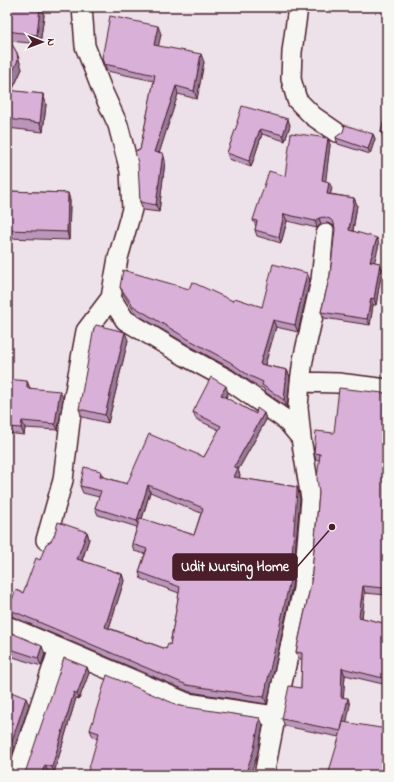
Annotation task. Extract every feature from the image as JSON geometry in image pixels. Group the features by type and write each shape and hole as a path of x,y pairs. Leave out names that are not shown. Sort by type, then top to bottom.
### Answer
{"street":[{"path":"46,540 63,480 71,413 86,331 111,298 118,258 132,209 130,170 118,125 102,90 85,46 82,7"},
{"path":"298,7 292,52 291,79 297,100 313,116 336,132"},
{"path":"264,775 282,683 303,589 311,499 301,438 298,407 303,360 320,287 326,234"},
{"path":"111,298 125,320 184,356 227,379 286,420 301,438"},
{"path":"300,382 338,383 387,389"},
{"path":"7,626 187,703 276,716"},
{"path":"17,775 59,648"}],"building":[{"path":"7,7 40,7 37,35 7,31"},
{"path":"110,16 158,26 154,45 201,54 194,91 176,86 154,152 163,153 156,205 140,202 138,163 135,151 140,150 155,75 104,64 102,58"},
{"path":"7,36 17,53 18,60 7,85"},
{"path":"7,90 43,94 40,123 7,119"},
{"path":"242,106 288,119 283,135 260,129 249,161 227,153"},
{"path":"387,109 387,134 381,132"},
{"path":"345,125 373,134 368,149 336,138 343,132"},
{"path":"291,133 328,138 322,180 329,182 327,194 354,198 349,230 377,238 370,261 380,263 374,299 371,298 367,319 321,312 330,275 335,229 334,223 330,219 324,217 315,221 284,214 279,237 255,230 257,221 253,220 269,171 285,176"},
{"path":"7,191 68,193 67,232 7,230"},
{"path":"387,197 387,220 382,219"},
{"path":"273,264 307,273 295,325 273,320 260,364 287,370 284,400 262,385 263,382 248,375 230,362 133,306 120,287 123,270 189,289 192,282 233,301 235,298 262,307"},
{"path":"96,325 125,332 105,415 79,409 94,328"},
{"path":"211,377 226,386 221,395 256,414 257,408 264,413 234,467 238,468 234,477 297,487 290,580 264,697 187,685 8,609 16,590 23,593 36,558 40,560 46,544 51,541 54,536 58,522 87,532 77,559 122,574 105,627 166,649 168,644 170,645 180,587 139,572 147,549 132,544 140,518 194,535 203,508 148,485 137,521 95,508 101,491 80,486 84,467 101,471 100,476 127,484 149,434 204,457 221,426 193,412"},
{"path":"7,379 27,381 27,388 60,391 55,424 22,421 21,428 7,427"},
{"path":"339,388 383,393 387,392 387,551 384,588 363,586 359,617 387,624 387,679 342,668 341,697 348,698 341,730 343,722 387,729 387,775 328,775 341,731 282,719 289,686 301,688 302,653 296,652 311,583 319,493 317,478 320,454 314,453 316,431 334,433"},
{"path":"7,631 42,646 38,658 7,648"},
{"path":"64,658 87,667 77,694 74,692 52,767 45,765 41,775 24,775 25,773"},
{"path":"107,675 180,706 260,718 254,749 245,775 87,775 99,733 90,730"},
{"path":"11,692 26,698 7,756 7,702"},
{"path":"77,772 86,775 76,775"}],"place":[{"name":"Udit Nursing Home","path":"332,527"}]}
